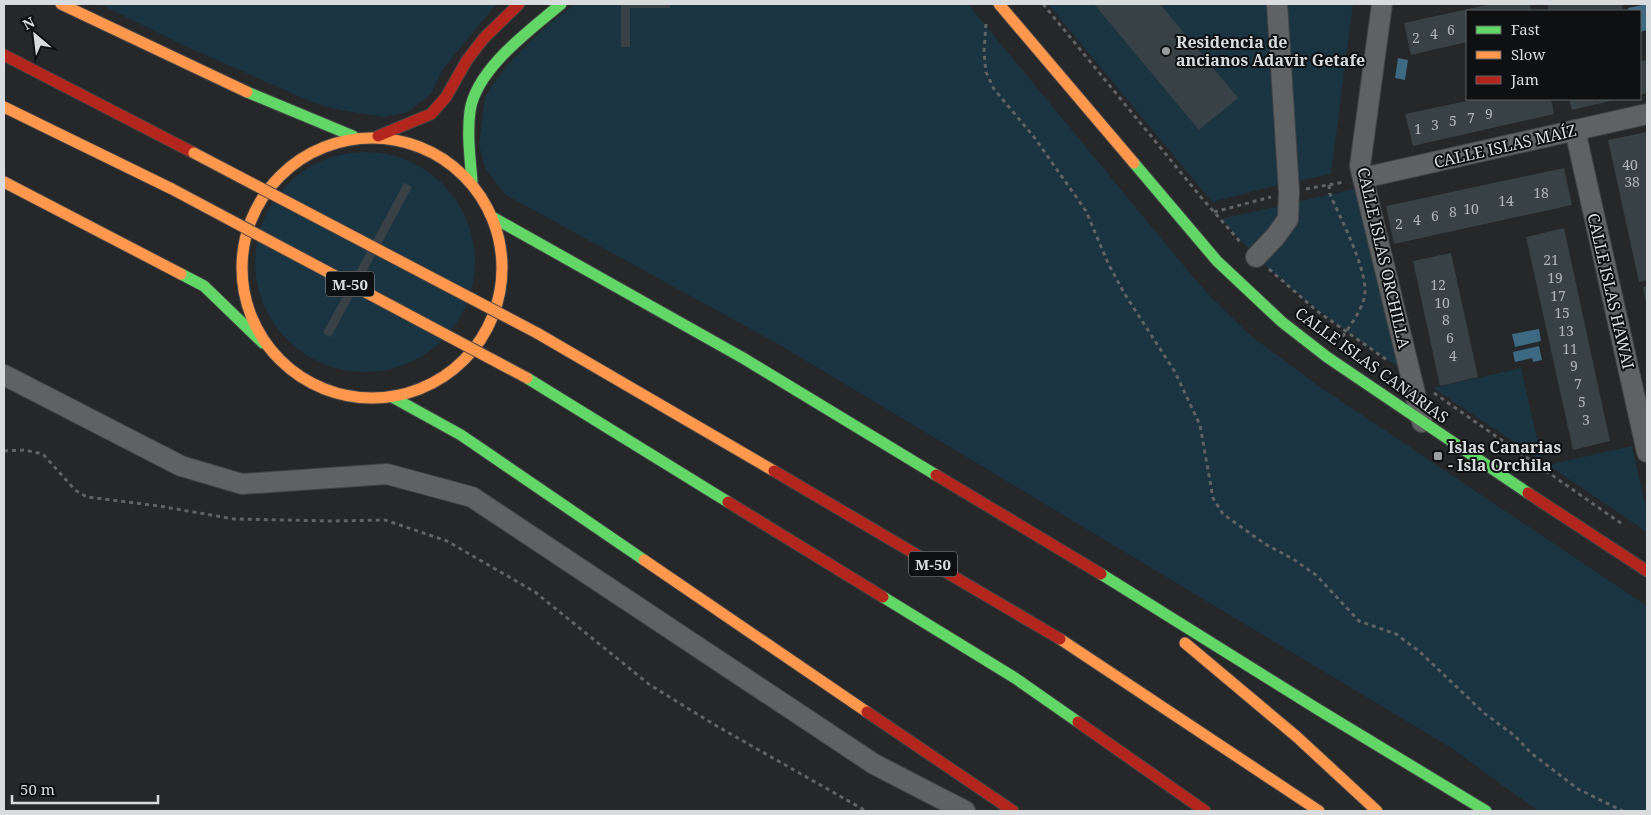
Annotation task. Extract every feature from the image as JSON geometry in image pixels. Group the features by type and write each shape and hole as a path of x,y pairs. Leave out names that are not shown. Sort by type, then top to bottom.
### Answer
{"main road":[{"path":"61,4 271,103 353,136"},
{"path":"378,136 431,114 446,96 467,60 484,38 519,4"},
{"path":"472,181 469,146 470,110 483,77 520,38 561,4"},
{"name":"CALLE ISLAS CANARIAS","path":"1000,4 1217,261 1282,322 1327,357 1422,422 1647,571"},
{"name":"M-50","path":"4,54 537,333 1044,629 1319,811"},
{"name":"M-50","path":"4,107 172,189 527,378 1015,678 1205,811"},
{"path":"4,182 204,286 299,378 348,398 394,398 452,373 485,336 504,276 494,218 472,181 443,157 411,142 378,136 353,136 308,153 274,180 251,216 240,265 244,301 263,343"},
{"path":"494,218 743,358 1081,562 1486,811"},
{"path":"394,398 461,436 1014,811"},
{"path":"1081,562 1174,634 1297,737 1377,811"}],"street":[{"path":"1256,257 1275,237 1288,219 1289,192 1277,4"},
{"name":"CALLE ISLAS ORCHILLA","path":"1383,4 1360,166 1422,422"},
{"name":"CALLE ISLAS MAÍZ","path":"1363,178 1647,114"},
{"name":"CALLE ISLAS HAWAI","path":"1576,130 1647,451"},
{"path":"4,375 181,466 242,484 387,474 472,497 874,764 965,811"}],"path":[{"path":"1043,4 1209,207 1256,257 1311,306 1346,332 1623,525"},
{"path":"986,18 984,52 986,72 994,89 1034,137 1086,211 1108,263 1124,293 1175,372 1200,425 1213,498 1222,514 1265,544 1293,559 1316,575 1360,621 1396,634 1420,652 1484,713 1515,736 1531,753 1578,789 1623,811"},
{"path":"1327,357 1346,332 1365,298 1363,271 1330,194 1329,185"},
{"path":"4,452 24,450 43,454 75,490 87,497 159,506 234,519 385,520 447,541 535,592 650,685 715,725 866,811"}],"shaded area":[{"path":"100,4 499,4 493,8 443,69 431,94 408,112 384,117 340,110 314,103 185,46"},
{"path":"575,4 968,4 1184,266 1210,296 1251,336 1320,387 1647,606 1647,811 1538,811 1450,747 780,345 506,195 485,169 479,144 485,96 507,65 543,29"},
{"path":"1048,4 1266,4 1278,185 1212,202"},
{"path":"1286,4 1353,4 1331,174 1298,181"},
{"path":"1647,4 1647,30 1641,32 1641,10 1629,10 1628,8"},
{"path":"1398,58 1408,60 1405,80 1395,78"},
{"path":"354,152 376,152 407,160 426,170 443,184 457,201 467,220 475,251 475,273 467,304 457,323 443,340 426,354 407,364 376,372 354,372 323,364 313,359 295,347 280,332 263,304 255,273 255,251 263,220 268,210 280,192 295,177 323,160"},
{"path":"1358,188 1401,369 1353,336 1283,282 1241,241 1222,219"},
{"path":"1539,329 1541,341 1515,347 1512,334"},
{"path":"1539,346 1542,360 1533,362 1532,358 1515,362 1513,352"},
{"path":"1521,368 1542,461 1433,388"},
{"path":"1632,446 1647,512 1647,532 1548,465"}],"building":[{"path":"621,4 670,4 670,8 630,8 630,47 621,47"},
{"name":"Residencia de ancianos Adavir Getafe","path":"1094,4 1160,4 1238,98 1199,130"},
{"path":"1491,4 1530,4 1531,10 1466,10 1466,42 1411,55 1404,23"},
{"path":"1547,4 1622,4 1623,9 1618,10 1549,10"},
{"path":"1647,60 1647,93 1641,95 1641,61"},
{"path":"1471,100 1551,100 1554,114 1413,146 1405,114"},
{"path":"1569,100 1614,100 1572,110"},
{"path":"1647,132 1647,280 1639,282 1608,140"},
{"path":"1564,168 1572,205 1394,244 1386,206"},
{"path":"404,183 412,187 331,337 323,333"},
{"path":"1564,228 1610,441 1573,450 1526,237"},
{"path":"1451,253 1478,377 1440,386 1413,261"},
{"path":"1643,287 1647,287 1647,302 1646,302"}],"traffic: fast":[{"path":"472,181 469,128 470,111 474,95 482,80 506,52 561,4"},
{"path":"247,92 353,136"},
{"path":"1134,163 1217,261 1282,322 1327,357 1528,493"},
{"path":"494,218 743,358 936,475"},
{"path":"181,274 204,286 263,343"},
{"path":"527,378 728,502"},
{"path":"394,398 461,435 644,560"},
{"path":"1101,574 1319,710 1486,811"},
{"path":"883,597 1015,678 1078,722"}],"traffic: slow":[{"path":"61,4 247,92"},
{"path":"999,4 1134,163"},
{"path":"4,107 172,189"},
{"path":"359,138 385,138 422,147 455,167 473,185 493,218 500,243 502,268 500,293 493,318 473,351 455,369 422,389 410,393 385,398 359,398 322,389 289,369 271,351 251,318 247,306 242,281 242,255 251,218 271,185 289,167 322,147 334,143 359,138"},
{"path":"194,153 537,333"},
{"path":"4,182 181,274"},
{"path":"172,189 527,378"},
{"path":"537,333 774,471"},
{"path":"644,560 867,712"},
{"path":"1060,639 1319,811"},
{"path":"1185,643 1297,737 1377,811"}],"traffic: jam":[{"path":"378,136 431,114 446,97 467,60 484,38 519,4"},
{"path":"4,55 194,153"},
{"path":"774,471 1060,639"},
{"path":"936,475 1101,574"},
{"path":"1528,493 1647,571"},
{"path":"728,502 883,597"},
{"path":"867,712 1013,811"},
{"path":"1078,722 1205,811"}],"place":[{"name":"Residencia de ancianos Adavir Getafe","path":"1166,51"},
{"name":"Islas Canarias - Isla Orchila","path":"1438,456"}]}
